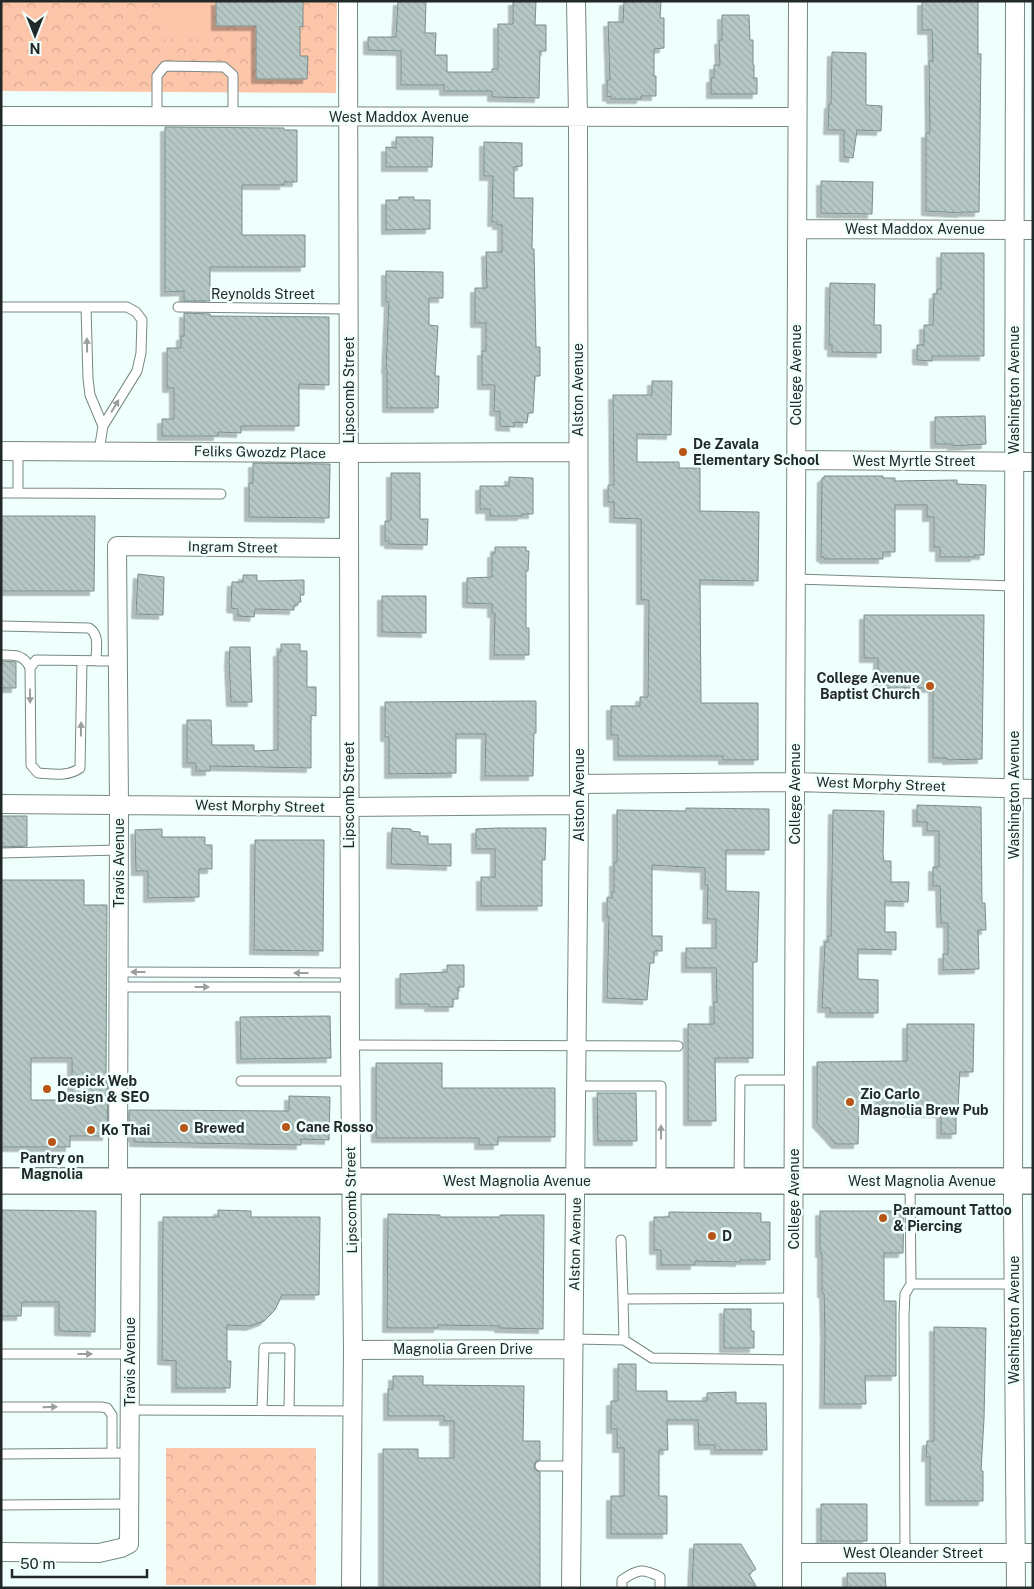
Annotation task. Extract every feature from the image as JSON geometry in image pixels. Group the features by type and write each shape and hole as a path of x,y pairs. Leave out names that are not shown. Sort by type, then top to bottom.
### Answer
{"street":[{"name":"Lipscomb Street","path":"348,1 350,1181 353,1350 351,1588"},
{"name":"Alston Avenue","path":"571,1588 579,805 578,117 576,1"},
{"name":"College Avenue","path":"792,1588 798,1"},
{"name":"Washington Avenue","path":"1015,1 1014,788 1023,1181 1014,1284 1024,1553 1016,1588"},
{"name":"West Maddox Avenue","path":"1,116 797,117"},
{"name":"West Maddox Avenue","path":"797,229 1033,230"},
{"name":"Feliks Gwozdz Place","path":"10,451 349,454 578,452"},
{"name":"West Myrtle Street","path":"796,460 1033,462"},
{"name":"Ingram Street","path":"117,546 349,548"},
{"name":"Travis Avenue","path":"1,1552 99,1553 121,1548 129,1544 129,1504 121,1453 130,1410 130,1354 119,979 117,546"},
{"name":"West Morphy Street","path":"579,784 796,782 1033,789"},
{"name":"West Morphy Street","path":"1,804 349,807 579,805"},
{"name":"West Magnolia Avenue","path":"1,1181 1023,1181"},
{"name":"Magnolia Green Drive","path":"353,1350 574,1344"},
{"name":"West Oleander Street","path":"792,1553 1024,1553"}],"lane":[{"path":"157,116 157,76 165,66 175,66 224,67 233,76 232,116"},
{"path":"1,307 127,308 136,312 142,320 141,353 136,370 103,426 100,451"},
{"path":"86,308 90,395 103,426"},
{"name":"Reynolds Street","path":"178,308 349,309"},
{"path":"10,451 18,492"},
{"path":"1,493 221,494"},
{"path":"796,579 1014,586"},
{"path":"1,626 88,628 94,632 96,638 96,660"},
{"path":"1,655 20,656 26,660 30,668 31,765 38,773 73,773 80,768 82,660"},
{"path":"30,668 36,660 118,661"},
{"path":"1,853 119,850"},
{"path":"119,979 350,980"},
{"path":"119,979 350,980"},
{"path":"350,1045 678,1046"},
{"path":"739,1181 740,1080 794,1080"},
{"path":"241,1081 350,1081"},
{"path":"576,1086 662,1086 661,1181"},
{"path":"905,1553 904,1315 905,1294 911,1284 910,1181"},
{"path":"621,1240 624,1340"},
{"path":"911,1284 1014,1284"},
{"path":"623,1299 793,1298"},
{"path":"574,1344 624,1340 652,1358 793,1360"},
{"path":"262,1410 264,1348 290,1348 289,1410"},
{"path":"1,1354 130,1354"},
{"path":"1,1407 107,1408 112,1415 121,1453 1,1454"},
{"path":"130,1410 353,1411"},
{"path":"540,1466 572,1466"},
{"path":"1,1505 129,1504"},
{"path":"622,1588 622,1580 636,1571 648,1571 660,1577 660,1588"}],"green space":[{"path":"1,1 337,1 336,93 1,91"},
{"path":"163,1 210,1 210,39 163,39"},
{"path":"166,1448 316,1448 316,1585 166,1585"}],"building":[{"path":"216,1 303,1 303,27 300,26 300,56 308,56 307,79 256,79 256,26 216,26"},
{"path":"398,1 426,1 425,33 436,33 435,55 447,55 447,72 492,72 492,69 498,69 498,24 513,24 513,1 536,1 535,25 546,25 546,51 540,51 539,98 492,97 492,91 444,91 444,85 401,85 401,51 368,50 368,37 396,37"},
{"path":"624,1 661,1 660,18 664,18 664,48 654,49 656,96 641,96 641,99 611,99 611,96 607,97 607,80 610,80 608,22 623,22"},
{"path":"922,1 978,1 978,54 981,54 979,212 926,211 926,133 930,133 929,61 933,61 932,30 922,30"},
{"path":"722,15 749,15 750,40 753,40 754,78 757,78 757,94 711,94 711,78 714,78 714,65 720,65 719,40 722,40"},
{"path":"832,52 866,53 866,105 882,106 881,131 857,130 853,158 844,157 844,130 828,130 829,104 831,104"},
{"path":"165,127 284,128 284,130 297,130 297,182 284,182 284,185 242,185 242,235 305,235 305,267 210,267 210,301 184,301 184,291 165,292"},
{"path":"396,137 433,137 432,167 386,167 386,147 396,148"},
{"path":"484,142 522,143 522,166 514,167 514,198 533,198 532,249 534,249 536,347 540,347 540,376 535,376 533,413 528,413 527,423 514,422 514,427 500,426 500,412 494,411 495,385 482,385 482,351 486,351 486,323 475,323 475,288 487,288 486,252 502,252 502,225 492,222 493,176 484,176"},
{"path":"821,181 873,182 872,214 821,213"},
{"path":"399,197 414,197 414,200 430,200 430,229 386,230 386,200 399,200"},
{"path":"941,253 984,253 984,356 932,356 932,361 917,360 917,345 924,345 924,325 933,325 934,294 937,294 937,289 941,289"},
{"path":"386,271 443,272 443,298 429,298 429,325 438,326 435,376 439,376 438,408 387,408 386,369 389,302 386,302"},
{"path":"830,283 875,284 874,325 881,325 881,353 832,352 832,345 829,345"},
{"path":"184,313 210,314 210,316 329,317 329,385 299,384 299,426 241,426 241,433 218,432 218,436 162,436 162,419 174,419 174,388 167,388 167,348 181,348 181,336 184,336"},
{"path":"652,381 672,381 671,435 637,434 637,462 679,462 679,468 700,468 700,511 759,512 758,581 700,580 701,703 758,703 758,760 723,760 723,756 618,756 618,735 611,735 611,706 640,706 640,697 648,697 649,600 641,600 641,519 614,518 614,502 608,502 608,485 614,485 613,395 652,395"},
{"path":"985,416 986,444 952,446 952,444 935,444 935,417"},
{"path":"253,463 330,464 329,518 249,517 249,483 253,483"},
{"path":"391,473 420,473 420,519 428,519 427,545 389,544 389,541 385,541 385,521 390,521 391,518"},
{"path":"824,476 883,476 883,478 895,478 895,481 957,480 957,484 986,485 984,555 975,555 975,557 940,557 940,547 934,547 934,517 927,517 927,505 895,505 895,552 883,552 883,559 824,559 824,557 821,557 822,478"},
{"path":"509,477 533,478 533,514 490,516 490,509 480,509 480,486 509,486"},
{"path":"1,516 95,516 94,591 1,591"},
{"path":"495,547 526,547 526,551 529,551 528,571 526,571 526,628 529,628 529,655 494,655 495,613 492,613 492,604 467,603 467,578 492,577 492,553 495,553"},
{"path":"138,574 164,577 163,615 136,614"},
{"path":"243,575 257,575 257,581 304,580 304,595 300,595 301,602 298,602 298,605 294,605 294,610 255,609 254,617 238,616 238,609 231,608 232,582 243,582"},
{"path":"382,596 426,596 426,633 382,632"},
{"name":"College Avenue Baptist Church","path":"864,615 984,615 982,759 947,760 947,758 933,758 933,688 878,688 878,658 864,658"},
{"path":"281,644 300,644 300,651 307,651 307,687 316,687 316,716 311,715 311,768 210,766 210,771 196,771 196,763 187,763 187,720 211,720 212,745 254,745 254,751 278,750 278,652 281,652"},
{"path":"230,647 250,647 252,702 231,702"},
{"path":"1,661 16,662 16,688 1,688"},
{"path":"536,701 533,776 485,776 486,734 456,734 456,773 389,774 389,737 385,737 385,702"},
{"path":"917,805 981,807 982,903 985,903 986,930 978,930 979,969 943,970 943,954 948,954 948,923 941,923 940,886 933,886 933,867 939,867 939,831 927,831 927,822 917,822"},
{"path":"686,808 769,809 769,850 726,850 726,891 759,892 757,962 753,962 753,1058 715,1058 716,1121 688,1121 688,1024 714,1024 714,1002 717,1002 716,968 686,968 686,948 716,948 716,919 707,919 708,885 705,885 705,868 652,865 652,936 662,936 662,951 654,951 654,963 650,963 647,1000 607,998 609,917 607,917 607,898 612,898 612,892 614,892 614,862 617,862 617,810 686,811"},
{"path":"833,810 884,811 883,854 884,861 891,861 891,882 909,882 908,902 885,901 885,932 896,932 896,950 858,949 858,979 878,980 878,1013 830,1013 830,1008 822,1008 825,942 828,942 828,936 831,936"},
{"path":"1,816 27,816 27,846 1,847"},
{"path":"392,828 411,829 411,831 420,832 420,836 428,836 428,844 451,844 451,866 391,864"},
{"path":"546,828 545,860 542,860 542,906 481,906 481,877 495,877 495,849 476,849 476,829"},
{"path":"162,829 162,837 205,837 205,845 212,845 212,869 199,869 199,897 148,898 148,871 136,871 135,830"},
{"path":"255,840 324,840 323,951 254,950"},
{"path":"1,880 84,880 84,905 107,905 107,1136 70,1136 70,1147 1,1147","holes":["31,1058 72,1058 72,1100 31,1100"]},
{"path":"447,965 464,965 464,987 458,987 458,999 453,999 453,1007 429,1007 429,1004 400,1004 400,974 447,972"},
{"path":"330,1016 331,1058 241,1059 240,1017"},
{"path":"907,1024 974,1024 973,1072 960,1072 956,1134 941,1134 941,1113 859,1111 858,1144 836,1144 817,1123 817,1062 907,1061"},
{"path":"376,1063 442,1063 442,1088 555,1088 555,1137 498,1137 498,1145 479,1145 479,1138 376,1138"},
{"path":"597,1093 636,1093 637,1141 598,1141"},
{"path":"289,1096 330,1097 329,1140 301,1139 301,1145 134,1142 134,1137 129,1137 129,1110 289,1111"},
{"path":"1,1210 96,1211 95,1332 59,1331 59,1302 22,1302 21,1316 1,1316"},
{"path":"218,1210 251,1211 251,1217 320,1217 319,1295 282,1295 275,1310 264,1321 250,1326 227,1325 227,1361 231,1361 230,1388 176,1388 176,1361 162,1360 163,1217 218,1217"},
{"path":"820,1211 904,1211 903,1253 884,1253 884,1301 896,1301 896,1376 865,1376 866,1404 824,1404 825,1334 822,1253 820,1253"},
{"name":"D","path":"669,1212 761,1213 761,1222 770,1222 770,1260 740,1260 740,1262 695,1261 695,1265 661,1265 661,1250 654,1250 654,1217 669,1217"},
{"path":"388,1214 440,1215 440,1217 544,1215 543,1329 438,1325 438,1328 387,1328"},
{"path":"724,1309 751,1309 751,1331 754,1331 754,1348 724,1348"},
{"path":"934,1327 986,1328 981,1471 983,1471 983,1501 930,1501 930,1457 926,1457 927,1441 934,1441"},
{"path":"618,1364 636,1364 636,1391 667,1391 667,1401 707,1401 707,1393 736,1392 736,1403 766,1403 767,1450 715,1450 715,1445 699,1445 698,1420 667,1420 668,1450 659,1450 659,1496 667,1496 667,1534 611,1534 611,1496 624,1496 624,1448 617,1448 617,1429 611,1429 611,1401 618,1401"},
{"path":"393,1376 423,1376 423,1385 524,1386 523,1441 540,1441 540,1460 536,1461 534,1466 535,1470 540,1472 540,1588 383,1588 383,1449 418,1449 418,1458 454,1458 454,1421 444,1421 444,1416 388,1416 388,1389 393,1389"},
{"path":"821,1504 867,1504 867,1541 821,1541"},
{"path":"694,1544 741,1544 756,1569 749,1574 757,1588 692,1588"},
{"path":"847,1573 885,1573 886,1588 847,1588"}],"place":[{"name":"De Zavala Elementary School","path":"683,452"},
{"name":"College Avenue Baptist Church","path":"930,686"},
{"name":"Icepick Web Design & SEO","path":"47,1089"},
{"name":"Zio Carlo Magnolia Brew Pub","path":"850,1102"},
{"name":"Cane Rosso","path":"286,1127"},
{"name":"Brewed","path":"184,1128"},
{"name":"Ko Thai","path":"91,1130"},
{"name":"Pantry on Magnolia","path":"52,1142"},
{"name":"Paramount Tattoo & Piercing","path":"883,1218"},
{"name":"D","path":"712,1236"}]}
